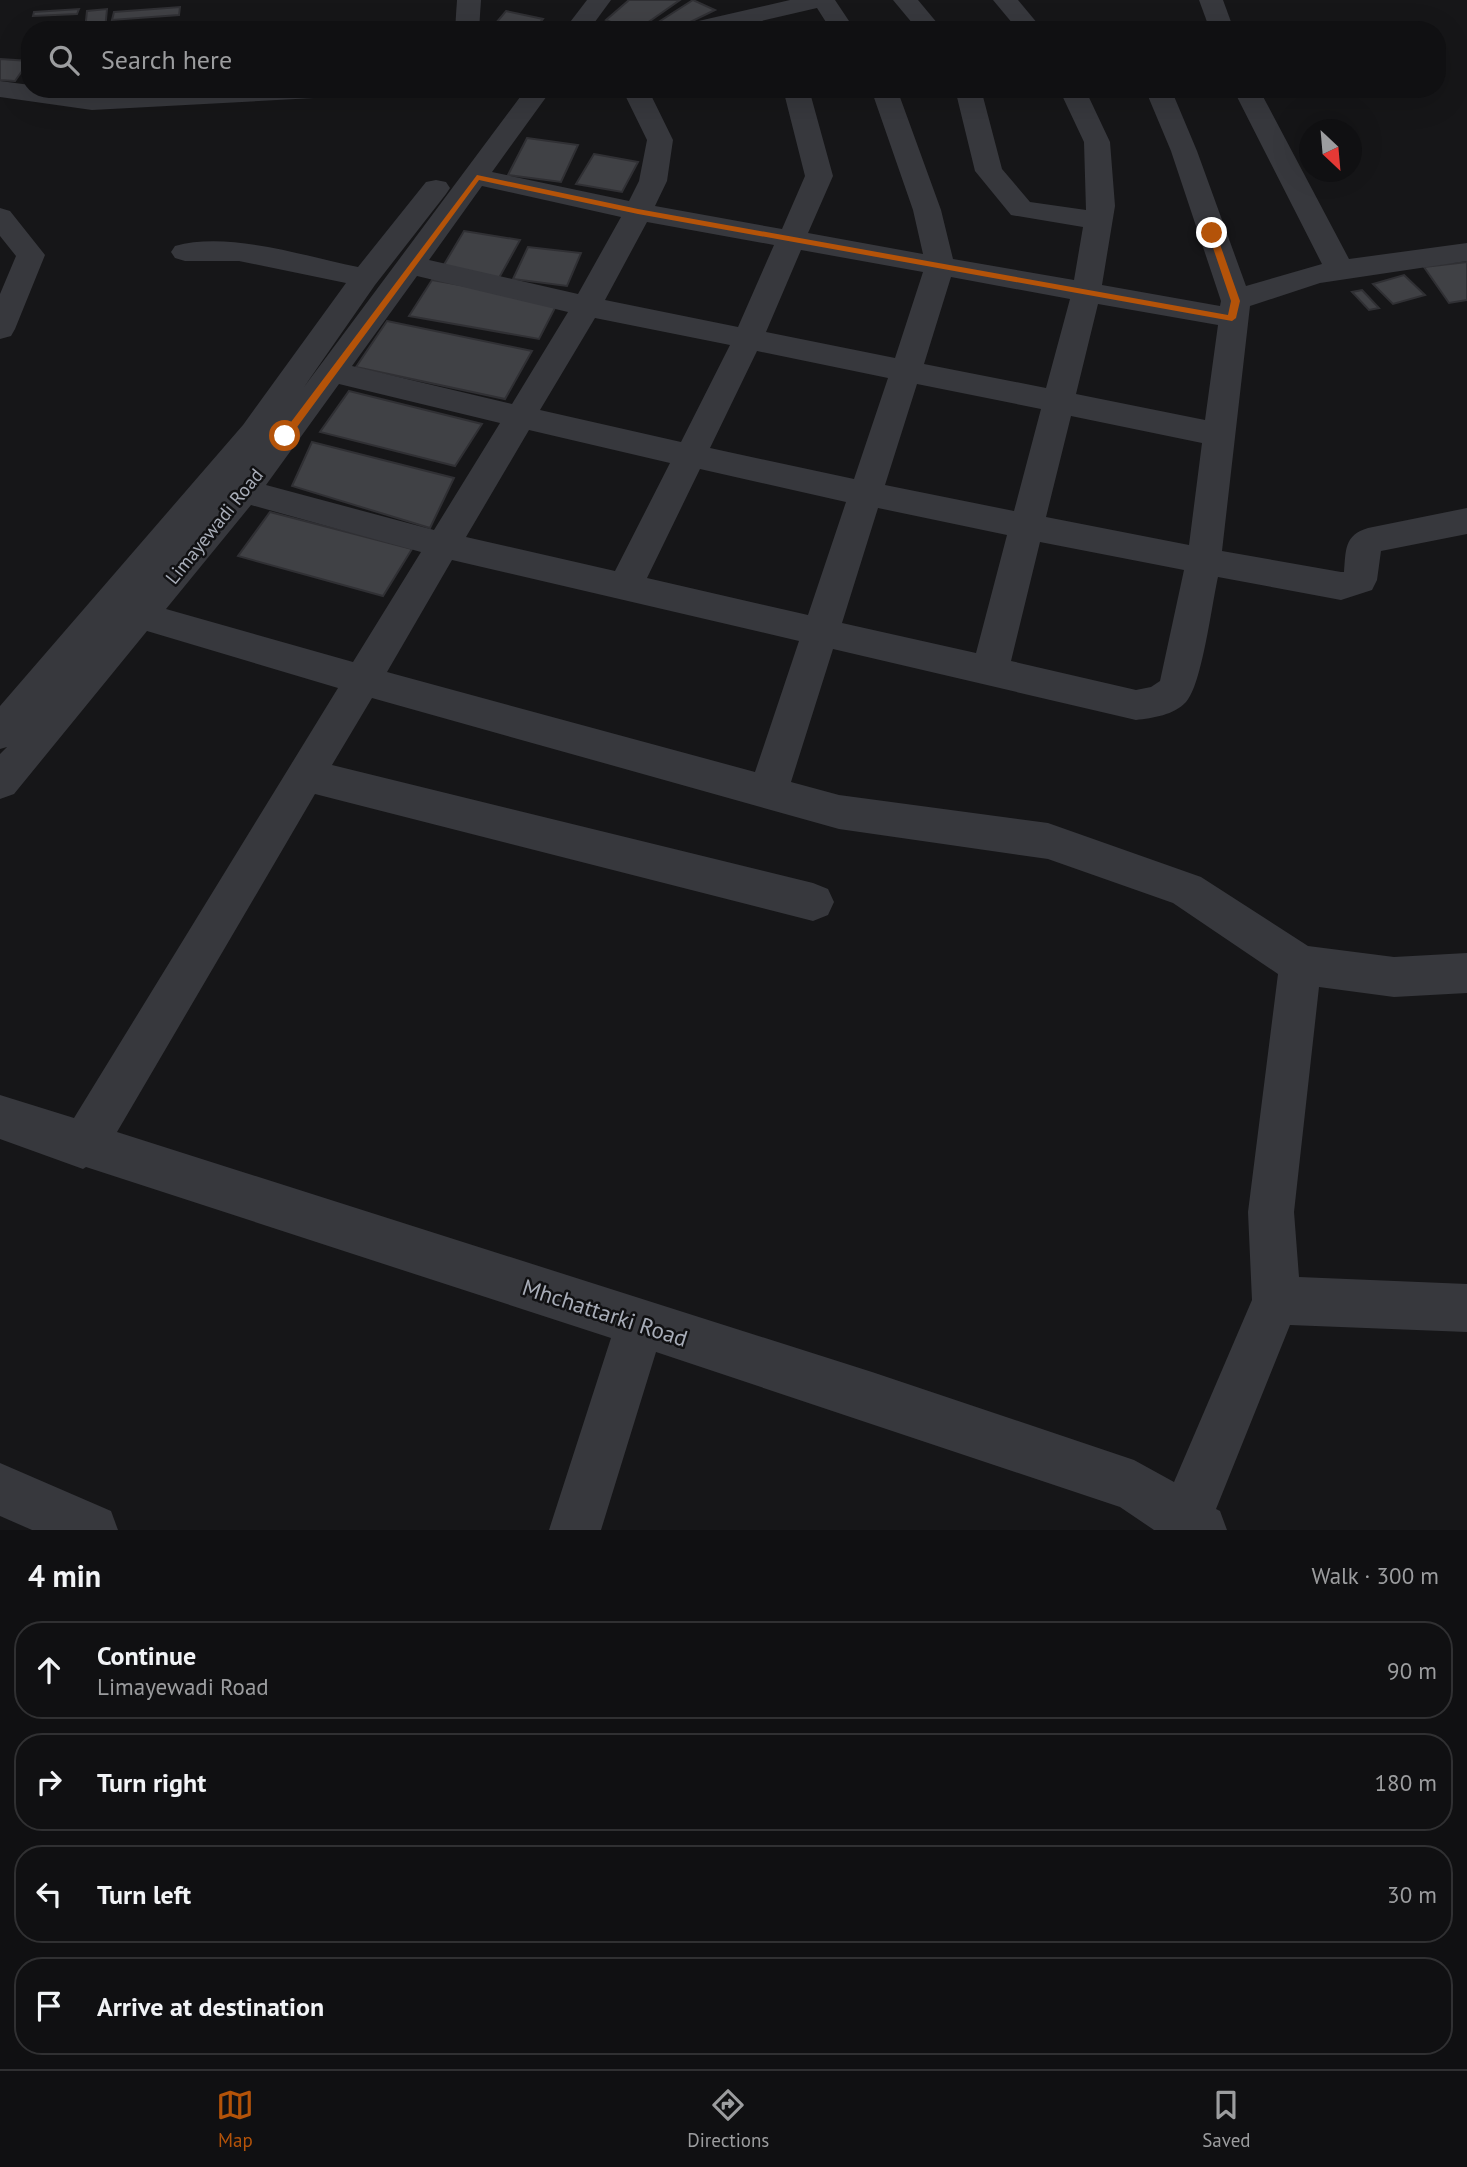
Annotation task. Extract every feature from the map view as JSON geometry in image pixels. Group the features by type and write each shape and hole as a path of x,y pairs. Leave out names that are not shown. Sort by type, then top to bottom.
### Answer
{"street":[{"path":"468,21 469,0"},
{"path":"766,21 823,0 837,21"},
{"path":"905,0 922,21"},
{"path":"1005,0 1023,21"},
{"path":"1211,0 1219,21"},
{"path":"584,21 599,3"},
{"path":"0,89 21,92"},
{"path":"64,98 92,102 166,98"},
{"name":"Limayewadi Road","path":"0,782 365,278 507,98"},
{"name":"Limayewadi Road","path":"0,733 244,491 533,98"},
{"path":"83,1146 517,417 617,255 653,181 660,140 639,98"},
{"path":"625,587 748,339 819,176 798,98"},
{"path":"768,793 940,266 926,210 887,98"},
{"path":"970,98 989,171 1021,209 1098,220"},
{"path":"990,671 1086,293 1101,206 1097,142 1076,98"},
{"path":"244,491 443,545 1136,705 1154,703 1170,697 1177,687 1205,559 1234,310 1184,151 1162,98"},
{"path":"1251,98 1263,126 1340,270"},
{"path":"477,177 638,212 1086,293 1234,310 1273,285 1340,270 1467,253"},
{"path":"0,217 31,255 0,329"},
{"path":"186,252 239,252 365,278"},
{"path":"410,265 586,306 1221,435"},
{"path":"332,372 517,417 1026,528 1349,585 1360,580 1364,546 1368,541 1467,521"},
{"path":"125,611 362,680 839,812 1048,841 1186,890 1300,965 1394,977 1467,973"},
{"path":"305,775 813,902"},
{"path":"1193,1525 1276,1300 1271,1212 1300,965"},
{"name":"Mhchattarki Road","path":"0,1118 872,1397 1134,1486 1193,1525"},
{"path":"1276,1300 1467,1308"},
{"path":"575,1530 640,1324"},
{"path":"0,1489 92,1530"}],"building":[{"path":"629,0 680,0 650,21 606,20"},
{"path":"693,0 715,10 692,21 660,21"},
{"path":"180,7 179,15 112,20 114,12"},
{"path":"79,9 77,14 33,16 34,12"},
{"path":"107,9 106,21 86,21 87,11"},
{"path":"506,11 543,19 541,21 498,21"},
{"path":"0,59 21,60 21,72 15,81 0,80"},
{"path":"527,138 578,145 561,182 508,175"},
{"path":"594,154 638,162 622,192 576,184"},
{"path":"464,231 520,240 499,278 442,268"},
{"path":"528,247 581,253 567,286 513,279"},
{"path":"1467,262 1467,300 1449,303 1424,267"},
{"path":"1404,275 1425,295 1393,304 1373,284"},
{"path":"432,280 558,302 539,339 409,316"},
{"path":"1362,290 1379,308 1369,310 1352,292"},
{"path":"387,321 532,351 505,399 356,367"},
{"path":"349,391 482,424 455,466 320,432"},
{"path":"312,442 454,478 430,528 292,486"},
{"path":"270,512 412,549 383,596 238,556"}],"route":[{"path":"285,436 477,177 638,212 1232,318 1236,301 1212,233"}]}
